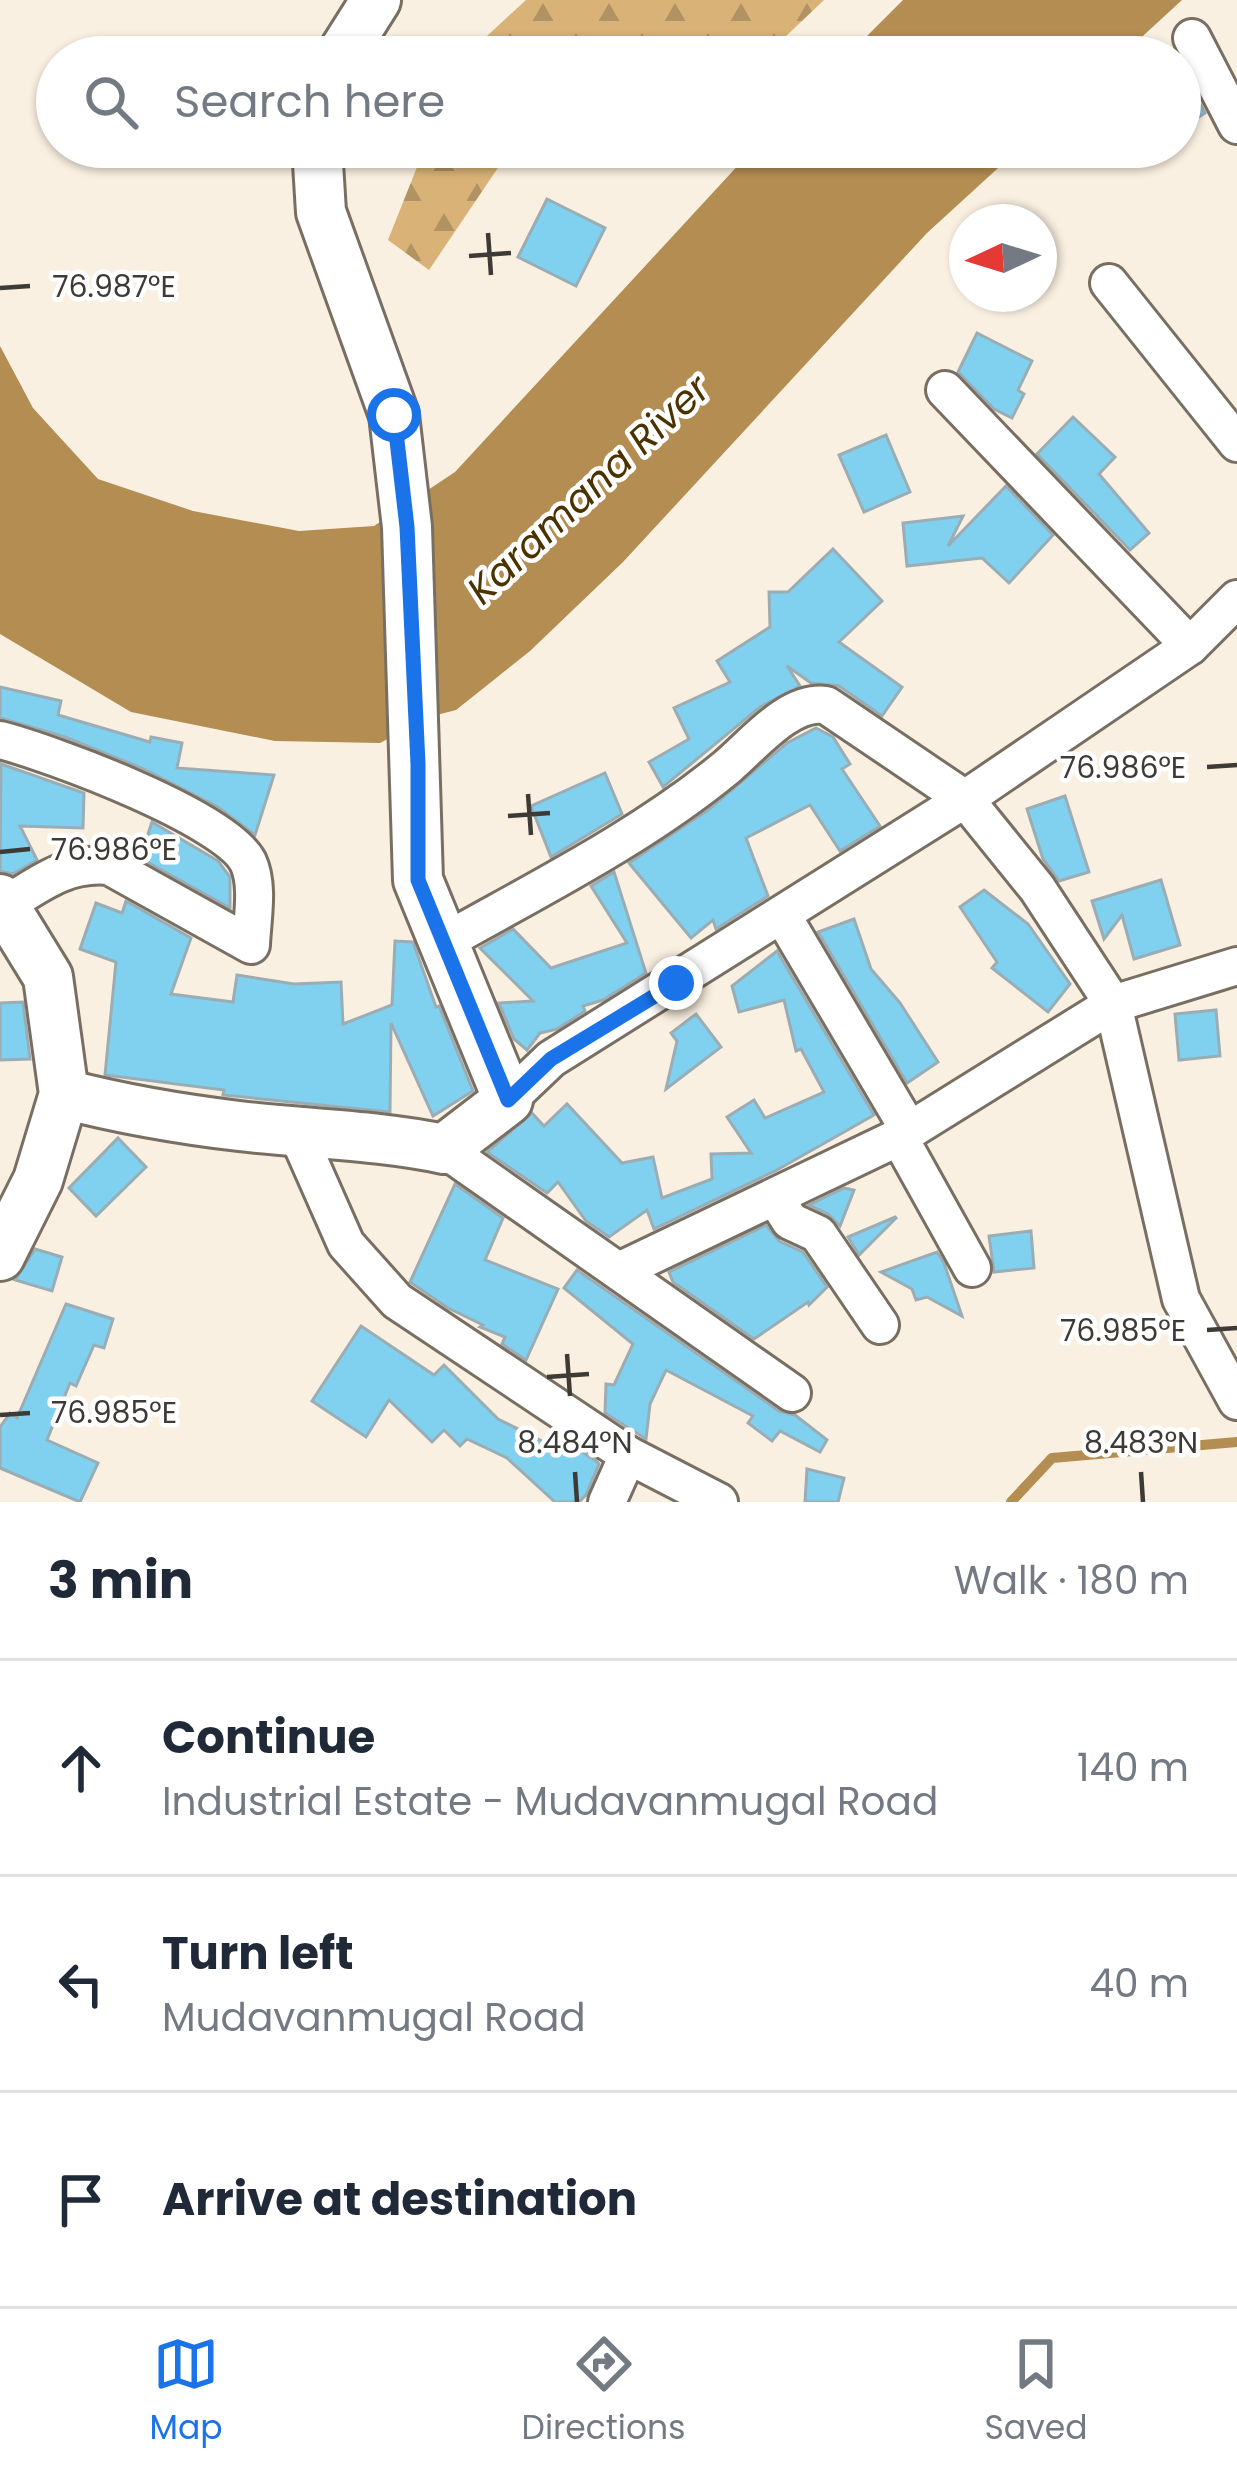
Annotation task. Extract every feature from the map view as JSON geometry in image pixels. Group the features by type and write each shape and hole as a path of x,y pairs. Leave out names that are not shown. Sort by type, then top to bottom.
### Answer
{"street":[{"path":"352,36 372,1"},
{"path":"1201,55 1237,125"},
{"path":"318,168 321,212 394,415 407,527 418,880 508,1100"},
{"path":"1109,284 1237,443"},
{"path":"945,389 1190,646"},
{"path":"444,1150 551,1059 965,799 1190,646 1237,599"},
{"path":"444,942 602,854 810,703 826,705 965,799 1037,888 1113,1004 1181,1299 1237,1401"},
{"path":"0,740 122,783 232,841 249,864 253,892 251,945 109,866 83,864 61,870 2,902 48,977 64,1094 38,1180 0,1256"},
{"path":"782,915 904,1134 972,1268"},
{"path":"619,1271 904,1134 1113,1004 1237,966"},
{"path":"64,1094 116,1108 400,1140 444,1150 793,1393"},
{"path":"296,1131 346,1244 398,1301 628,1455 719,1502"},
{"path":"775,1197 790,1221 818,1234 880,1324"},
{"path":"607,1502 628,1455"}],"green space":[{"path":"526,0 824,0 786,36 487,36"},
{"path":"417,168 498,168 429,270 388,240"}],"water":[{"path":"903,0 1182,0 1143,36 867,36"},
{"name":"Karamana River","path":"736,168 998,168 959,204 949,204 949,213 623,562 530,651 456,710 429,717 380,743 275,741 131,712 0,634 0,346 33,408 98,479 193,511 299,531 374,526 455,472"}],"building":[{"path":"547,199 605,228 576,286 518,257"},
{"path":"977,333 1032,361 1018,390 1024,394 1012,418 994,409 958,372"},
{"path":"1073,417 1115,457 1099,474 1149,533 1130,550 1037,454"},
{"path":"886,435 910,492 864,512 839,455"},
{"path":"1006,486 1053,535 1009,583 982,558 907,566 903,523 963,516 948,546"},
{"path":"833,549 882,601 839,642 902,687 882,716 839,686 811,683 787,666 800,686 760,707 663,787 649,762 689,739 674,708 730,682 717,661 770,627 769,592 788,592"},
{"path":"0,687 61,701 58,715 150,742 151,737 182,743 177,768 274,775 255,835 218,807 144,769 65,737 0,718"},
{"path":"816,728 833,737 850,764 842,769 880,826 840,851 810,805 746,838 768,896 716,929 713,920 691,938 629,863 708,810 787,743"},
{"path":"1,764 84,793 83,828 20,826 37,860 13,874 0,871"},
{"path":"605,773 622,814 551,857 531,806"},
{"path":"1065,796 1089,872 1059,881 1043,859 1027,809"},
{"path":"152,822 218,861 230,877 230,908 140,858"},
{"path":"614,872 646,973 603,1000 583,1006 585,1011 557,1029 540,1033 527,1050 514,1039 499,1003 533,1001 480,948 513,929 551,968 627,943 591,886"},
{"path":"1161,880 1180,945 1134,959 1122,915 1104,939 1092,901"},
{"path":"984,890 1028,924 1070,984 1048,1012 992,968 997,962 960,907"},
{"path":"126,901 191,938 171,994 233,1002 237,975 294,984 341,982 343,1024 392,1005 395,941 413,942 473,1091 433,1116 391,1023 390,1112 223,1095 224,1090 105,1075 116,962 80,949 96,903 122,913"},
{"path":"854,919 871,969 900,1003 938,1062 907,1083 818,932"},
{"path":"777,951 874,1115 777,1170 654,1229 647,1210 609,1237 586,1221 558,1182 547,1193 487,1152 532,1113 544,1126 567,1104 622,1163 653,1157 662,1198 712,1179 711,1154 751,1153 727,1117 754,1100 765,1118 824,1092 801,1049 796,1051 784,1000 739,1012 732,986"},
{"path":"23,1002 30,1059 0,1060 0,1003"},
{"path":"1216,1010 1220,1056 1179,1060 1175,1014"},
{"path":"696,1014 721,1047 666,1089 677,1041 671,1033"},
{"path":"118,1138 146,1167 96,1216 69,1188"},
{"path":"455,1184 503,1218 485,1260 558,1289 526,1360 502,1344 505,1337 480,1327 483,1325 410,1282"},
{"path":"844,1188 854,1190 840,1226 809,1205"},
{"path":"896,1218 859,1255 848,1237"},
{"path":"766,1225 779,1241 803,1252 827,1287 809,1305 754,1339 673,1282 669,1272"},
{"path":"1031,1231 1034,1268 994,1272 989,1236"},
{"path":"35,1249 62,1257 52,1291 15,1280"},
{"path":"937,1252 962,1316 927,1297 916,1300 912,1289 881,1272"},
{"path":"577,1270 779,1411 795,1415 827,1440 820,1452 780,1431 772,1441 748,1423 753,1416 666,1370 650,1404 646,1439 605,1413 606,1384 614,1385 633,1344 564,1288"},
{"path":"66,1304 113,1319 104,1348 94,1345 76,1386 70,1383 47,1440 98,1463 80,1502 0,1468 0,1427 10,1413 17,1418"},
{"path":"361,1326 434,1375 444,1365 498,1419 552,1446 560,1437 596,1461 599,1464 586,1495 579,1502 555,1502 507,1458 467,1439 460,1446 444,1430 432,1442 389,1400 366,1437 312,1401"},
{"path":"807,1469 844,1478 838,1502 805,1502"}],"waterway":[{"path":"1011,1502 1052,1458 1237,1442"}],"route":[{"path":"394,415 407,527 418,764 418,880 508,1100 551,1059 676,983"}]}
